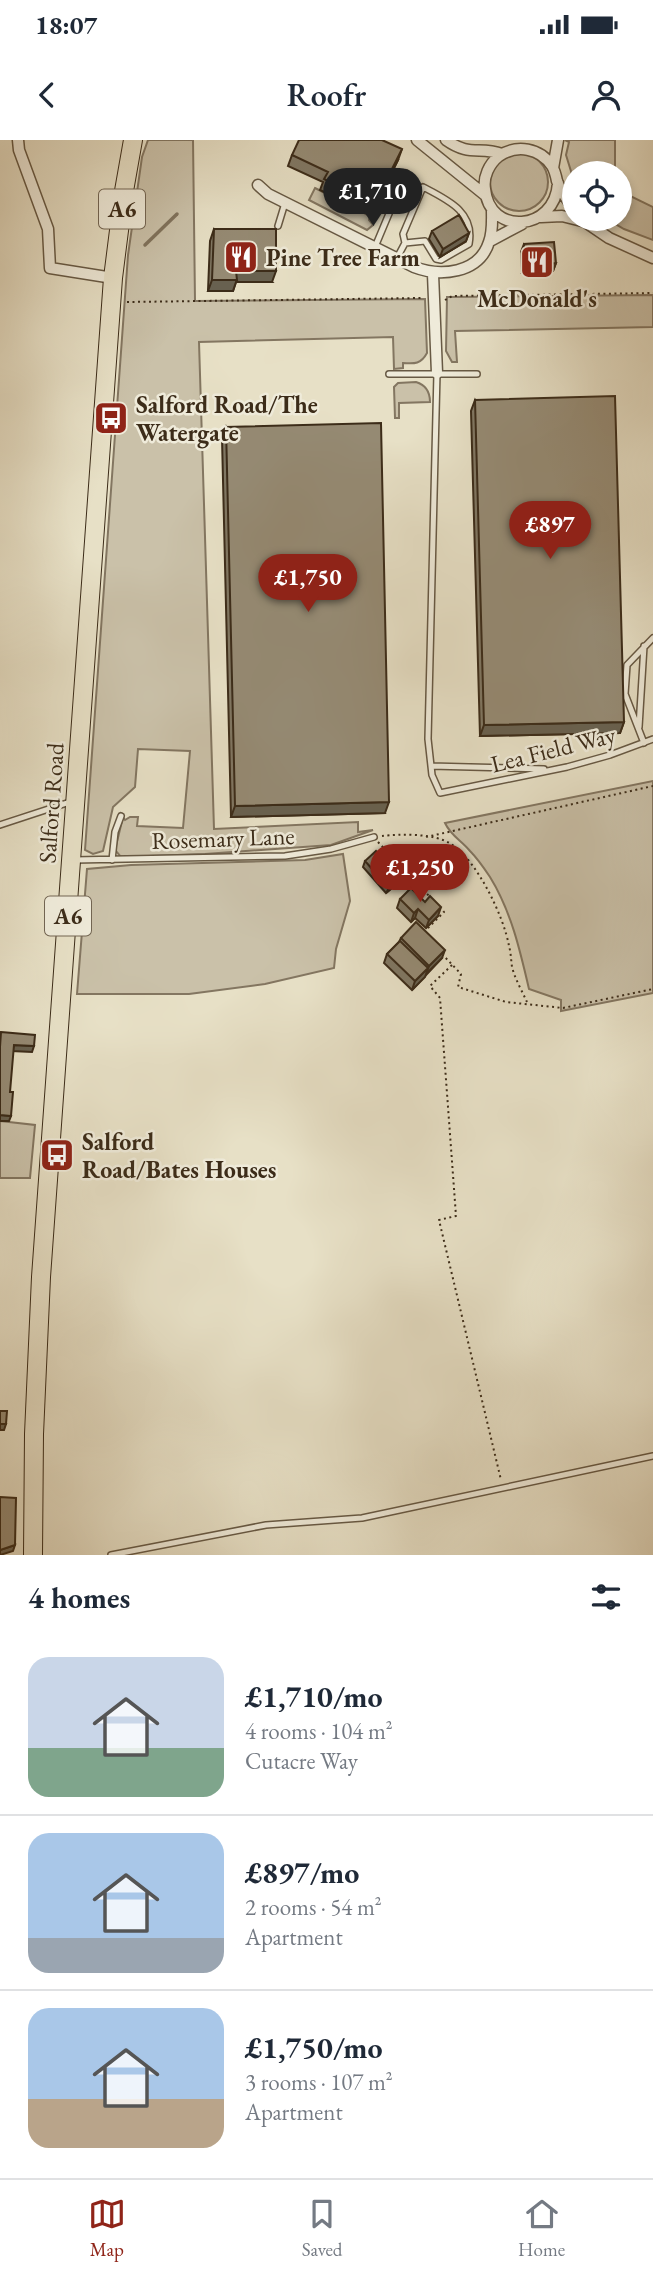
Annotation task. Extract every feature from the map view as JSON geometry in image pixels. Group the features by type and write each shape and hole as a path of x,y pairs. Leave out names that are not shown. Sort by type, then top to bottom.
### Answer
{"main road":[{"name":"Salford Road","path":"33,1555 34,1434 41,1277 113,278 133,140"}],"street":[{"path":"18,140 19,150 48,229 50,268 113,278"},
{"path":"257,184 268,194 414,267 433,274 467,267 484,253 490,242 492,209 485,195 417,140"},
{"path":"446,140 471,152 489,150 502,154"},
{"path":"519,149 531,140"},
{"path":"553,168 558,140"},
{"path":"485,195 485,176 489,167 502,154 519,149 527,149 541,155 553,168 562,190"},
{"path":"541,217 554,202 558,183"},
{"path":"492,209 507,220 528,222"},
{"path":"490,242 514,227 541,217 562,216"},
{"path":"598,231 653,258"},
{"path":"433,274 437,373"}],"lane":[{"path":"375,247 406,173"},
{"path":"397,258 405,243 403,234 424,187 456,206 469,223 469,244 444,259 436,259 425,241 405,243"},
{"path":"278,226 286,201"},
{"path":"437,373 428,700 431,766 553,769"},
{"path":"389,374 477,374"},
{"path":"644,743 625,694 627,665 653,638"},
{"path":"639,730 644,646"},
{"name":"Lea Field Way","path":"431,766 440,793 610,755 653,739"},
{"path":"0,825 76,800"},
{"path":"111,860 115,832 121,816"},
{"name":"Rosemary Lane","path":"72,860 285,856 331,849 374,837"},
{"path":"111,1555 266,1525 362,1518 653,1456"}],"path":[{"path":"112,302 425,298 446,300 452,296 653,293"},
{"path":"425,837 653,786"},
{"path":"374,837 401,834 425,837 450,843 465,856 498,912 509,944 512,969 528,1003"},
{"path":"374,837 444,912 423,934"},
{"path":"438,950 461,974 458,987 506,1002 563,1008 653,989"},
{"path":"452,965 430,986 440,998 456,1216 439,1220 503,1488"}],"shaded area":[{"path":"148,140 193,140 195,301 425,299 427,353 417,363 403,363 403,368 394,369 393,337 199,342 214,829 358,822 358,832 373,830 331,845 121,857 115,850 123,817 125,820 138,817 137,826 183,828 190,751 138,749 135,787 113,807 103,851 93,854 85,850 128,255 142,157"},
{"path":"565,140 615,140 615,161 568,161 566,155 569,142"},
{"path":"519,153 535,158 543,166 548,182 543,198 535,206 519,211 503,206 495,198 490,182 495,166 503,158"},
{"path":"315,188 370,216 369,220 373,225 367,230 309,200"},
{"path":"632,197 653,207 653,240 629,231 632,231"},
{"path":"653,295 653,327 455,331 457,362 452,362 446,351 447,297"},
{"path":"416,382 427,390 430,402 399,403 399,418 395,418 394,387 398,383"},
{"path":"653,781 653,993 561,1011 561,1000 529,989 504,903 478,860 445,823"},
{"path":"343,854 350,901 336,949 334,968 265,984 189,994 77,994 87,869 131,865 305,860"},
{"path":"0,1121 35,1125 30,1178 0,1178"}],"building":[{"path":"299,140 382,140 402,149 379,195 344,179 340,187 324,179 328,172 292,155"},
{"path":"459,215 469,233 443,249 432,231"},
{"name":"Pine Tree Farm","path":"214,229 276,229 276,271 236,271 237,280 212,280"},
{"path":"554,242 556,263 525,265 524,244"},
{"path":"615,396 624,722 484,725 475,400"},
{"path":"381,423 389,802 235,806 226,427"},
{"path":"376,851 400,877 389,888 365,861"},
{"path":"411,888 425,902 430,896 441,907 429,920 418,909 414,913 400,899"},
{"path":"416,922 445,950 429,966 401,938"},
{"path":"400,941 428,968 415,981 387,954"},
{"path":"1,1032 35,1035 34,1046 14,1045 11,1116 0,1115"},
{"path":"0,1411 7,1411 6,1424 0,1424"},
{"path":"0,1497 16,1498 15,1545 0,1550"}],"waterway":[{"path":"145,245 177,214"}],"place":[{"name":"Pine Tree Farm","path":"241,257"},
{"name":"McDonald's","path":"537,262"},
{"name":"Salford Road/The Watergate","path":"111,418"},
{"name":"Salford Road/Bates Houses","path":"57,1155"}]}
